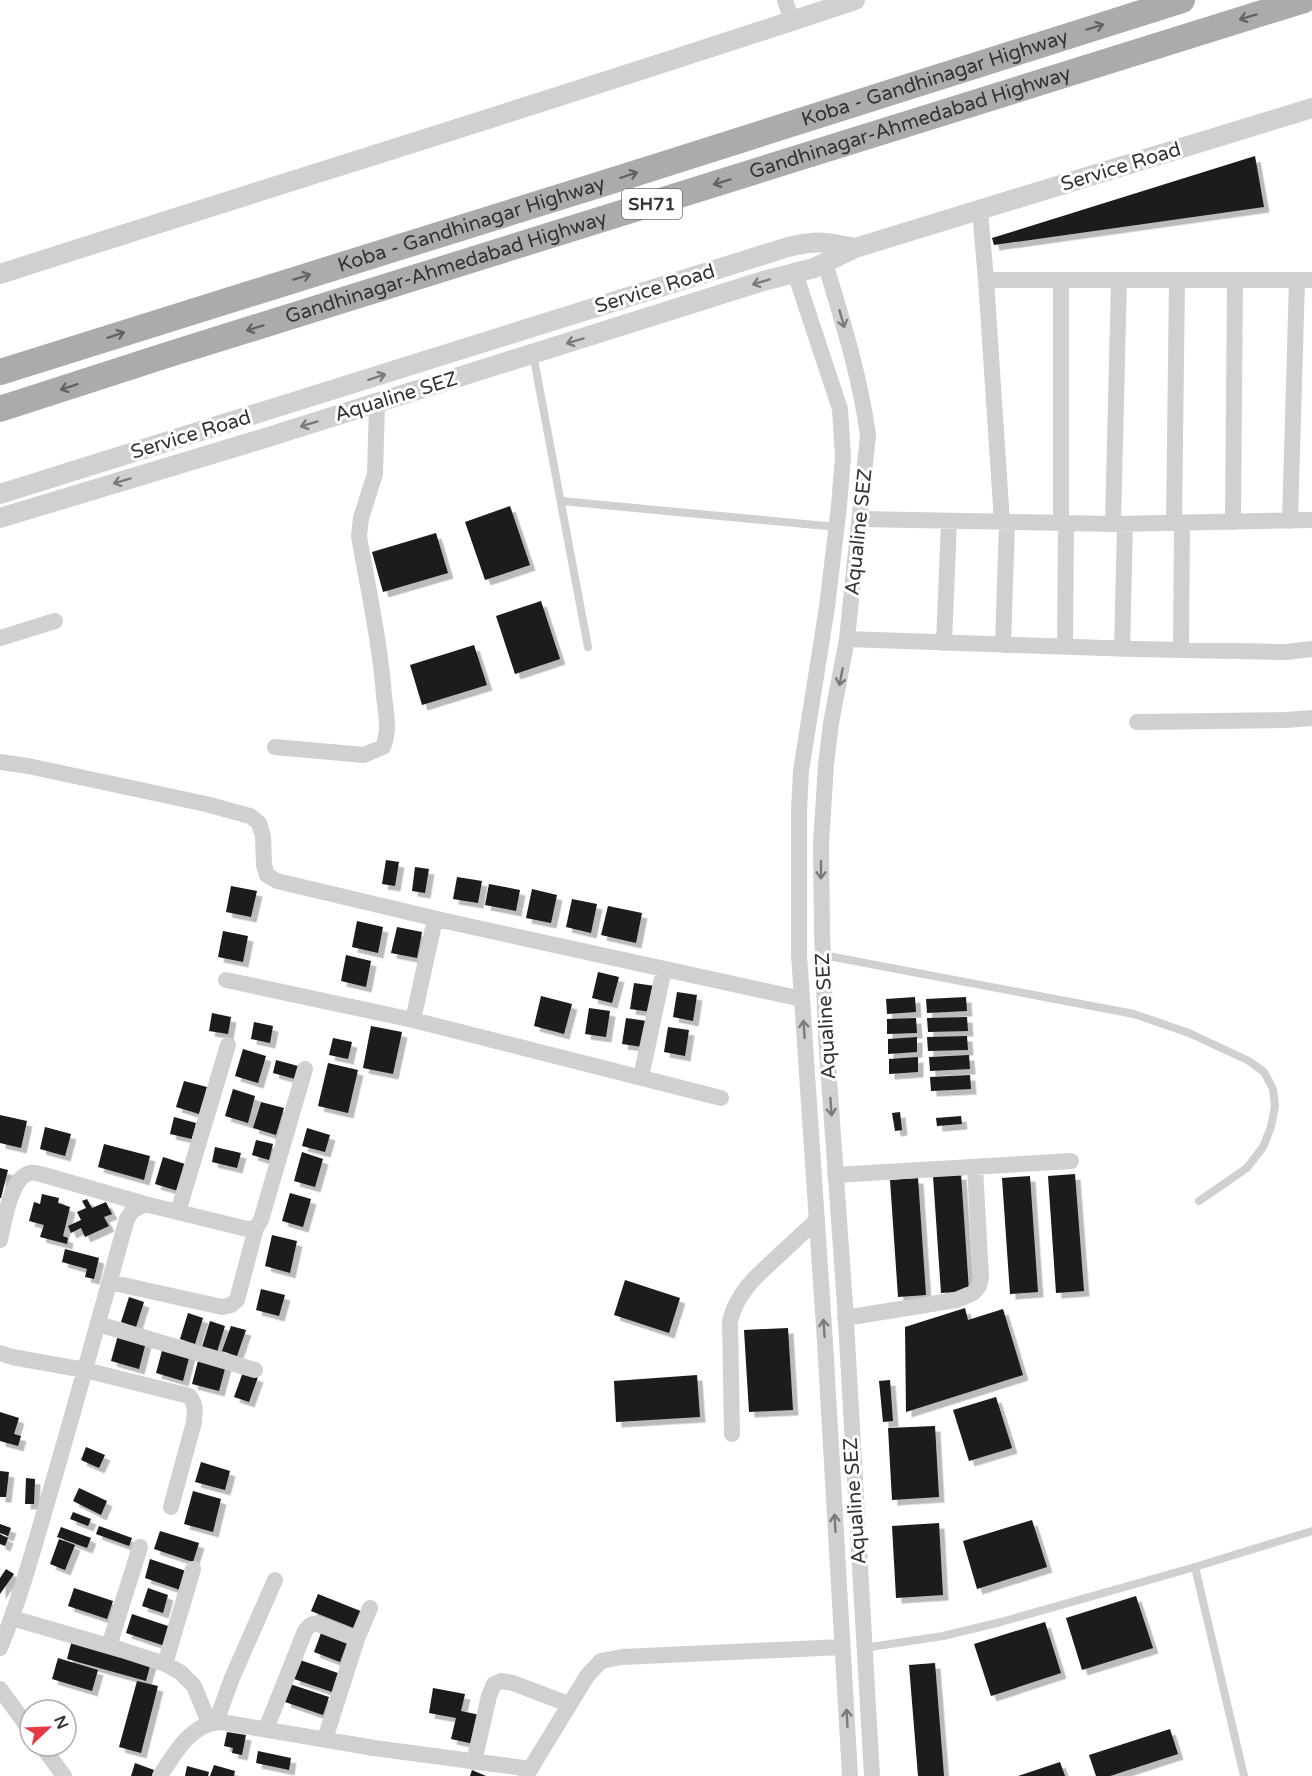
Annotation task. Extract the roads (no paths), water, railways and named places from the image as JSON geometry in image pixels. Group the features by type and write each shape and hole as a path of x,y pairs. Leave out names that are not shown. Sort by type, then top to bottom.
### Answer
{"main road":[{"name":"Koba - Gandhinagar Highway","path":"0,372 1182,0"},
{"name":"Gandhinagar-Ahmedabad Highway","path":"0,409 1304,0"}],"street":[{"path":"785,0 792,21"},
{"path":"0,273 676,60 855,0"},
{"name":"Service Road","path":"0,494 788,247 806,242 823,241 855,248 1312,108"},
{"path":"980,211 1004,522 1003,645"},
{"name":"Aqualine SEZ","path":"0,518 795,273 825,263 855,248"},
{"name":"Aqualine SEZ","path":"825,263 864,402 868,435 848,639 831,723 826,765 821,844 823,955 835,1175 872,1776"},
{"path":"795,273 840,409 843,431 837,527 801,771 799,921 850,1776"},
{"path":"986,280 1305,280 1290,521"},
{"path":"1061,280 1065,647"},
{"path":"1119,280 1119,524 1122,649"},
{"path":"1177,280 1181,650"},
{"path":"1233,522 1235,280"},
{"path":"275,747 364,755 383,747 386,739 381,663 359,536 360,518 375,474 376,403"},
{"path":"860,519 1064,524 1312,520"},
{"path":"944,643 949,521"},
{"path":"0,638 55,621"},
{"path":"848,639 1122,649 1286,652 1312,649"},
{"path":"1137,722 1312,718"},
{"path":"0,762 206,804 250,816 259,823 263,836 264,865 267,875 276,881 435,919 802,999"},
{"path":"413,1020 435,919"},
{"path":"641,1077 664,969"},
{"path":"226,980 413,1020 721,1098"},
{"path":"178,1212 228,1045"},
{"path":"109,1282 222,1308 237,1300 256,1228 261,1220 305,1069"},
{"path":"835,1175 1071,1161"},
{"path":"845,1318 956,1299 973,1293 979,1286 981,1277 975,1167"},
{"path":"0,1240 13,1188 20,1179 30,1173 247,1229 256,1228"},
{"path":"0,1648 12,1618 127,1219 132,1211 145,1204"},
{"path":"732,1434 730,1321 733,1308 752,1280 817,1220"},
{"path":"98,1324 255,1370"},
{"path":"0,1353 85,1370 189,1396 193,1400 195,1410 194,1422 171,1507"},
{"path":"109,1646 140,1547"},
{"path":"165,1664 193,1569"},
{"path":"213,1722 275,1580"},
{"path":"325,1739 357,1639 370,1608"},
{"path":"12,1618 165,1664 190,1680 213,1722"},
{"path":"266,1729 308,1626 313,1623 318,1624 357,1639"},
{"path":"160,1776 181,1744 199,1728 213,1722 474,1762 529,1773 586,1676 601,1661 622,1657 842,1647"},
{"path":"474,1762 489,1696 494,1684 501,1681 513,1683 568,1704"},
{"path":"0,1689 18,1714"},
{"path":"51,1758 64,1776"}],"lane":[{"path":"533,354 588,647"},
{"path":"561,501 837,527"},
{"path":"823,955 1134,1014 1189,1033 1249,1061 1264,1072 1272,1089 1275,1106 1271,1127 1263,1147 1246,1168 1199,1201"},
{"path":"864,1648 944,1636 1001,1622 1312,1531"},
{"path":"1195,1567 1244,1776"}]}
